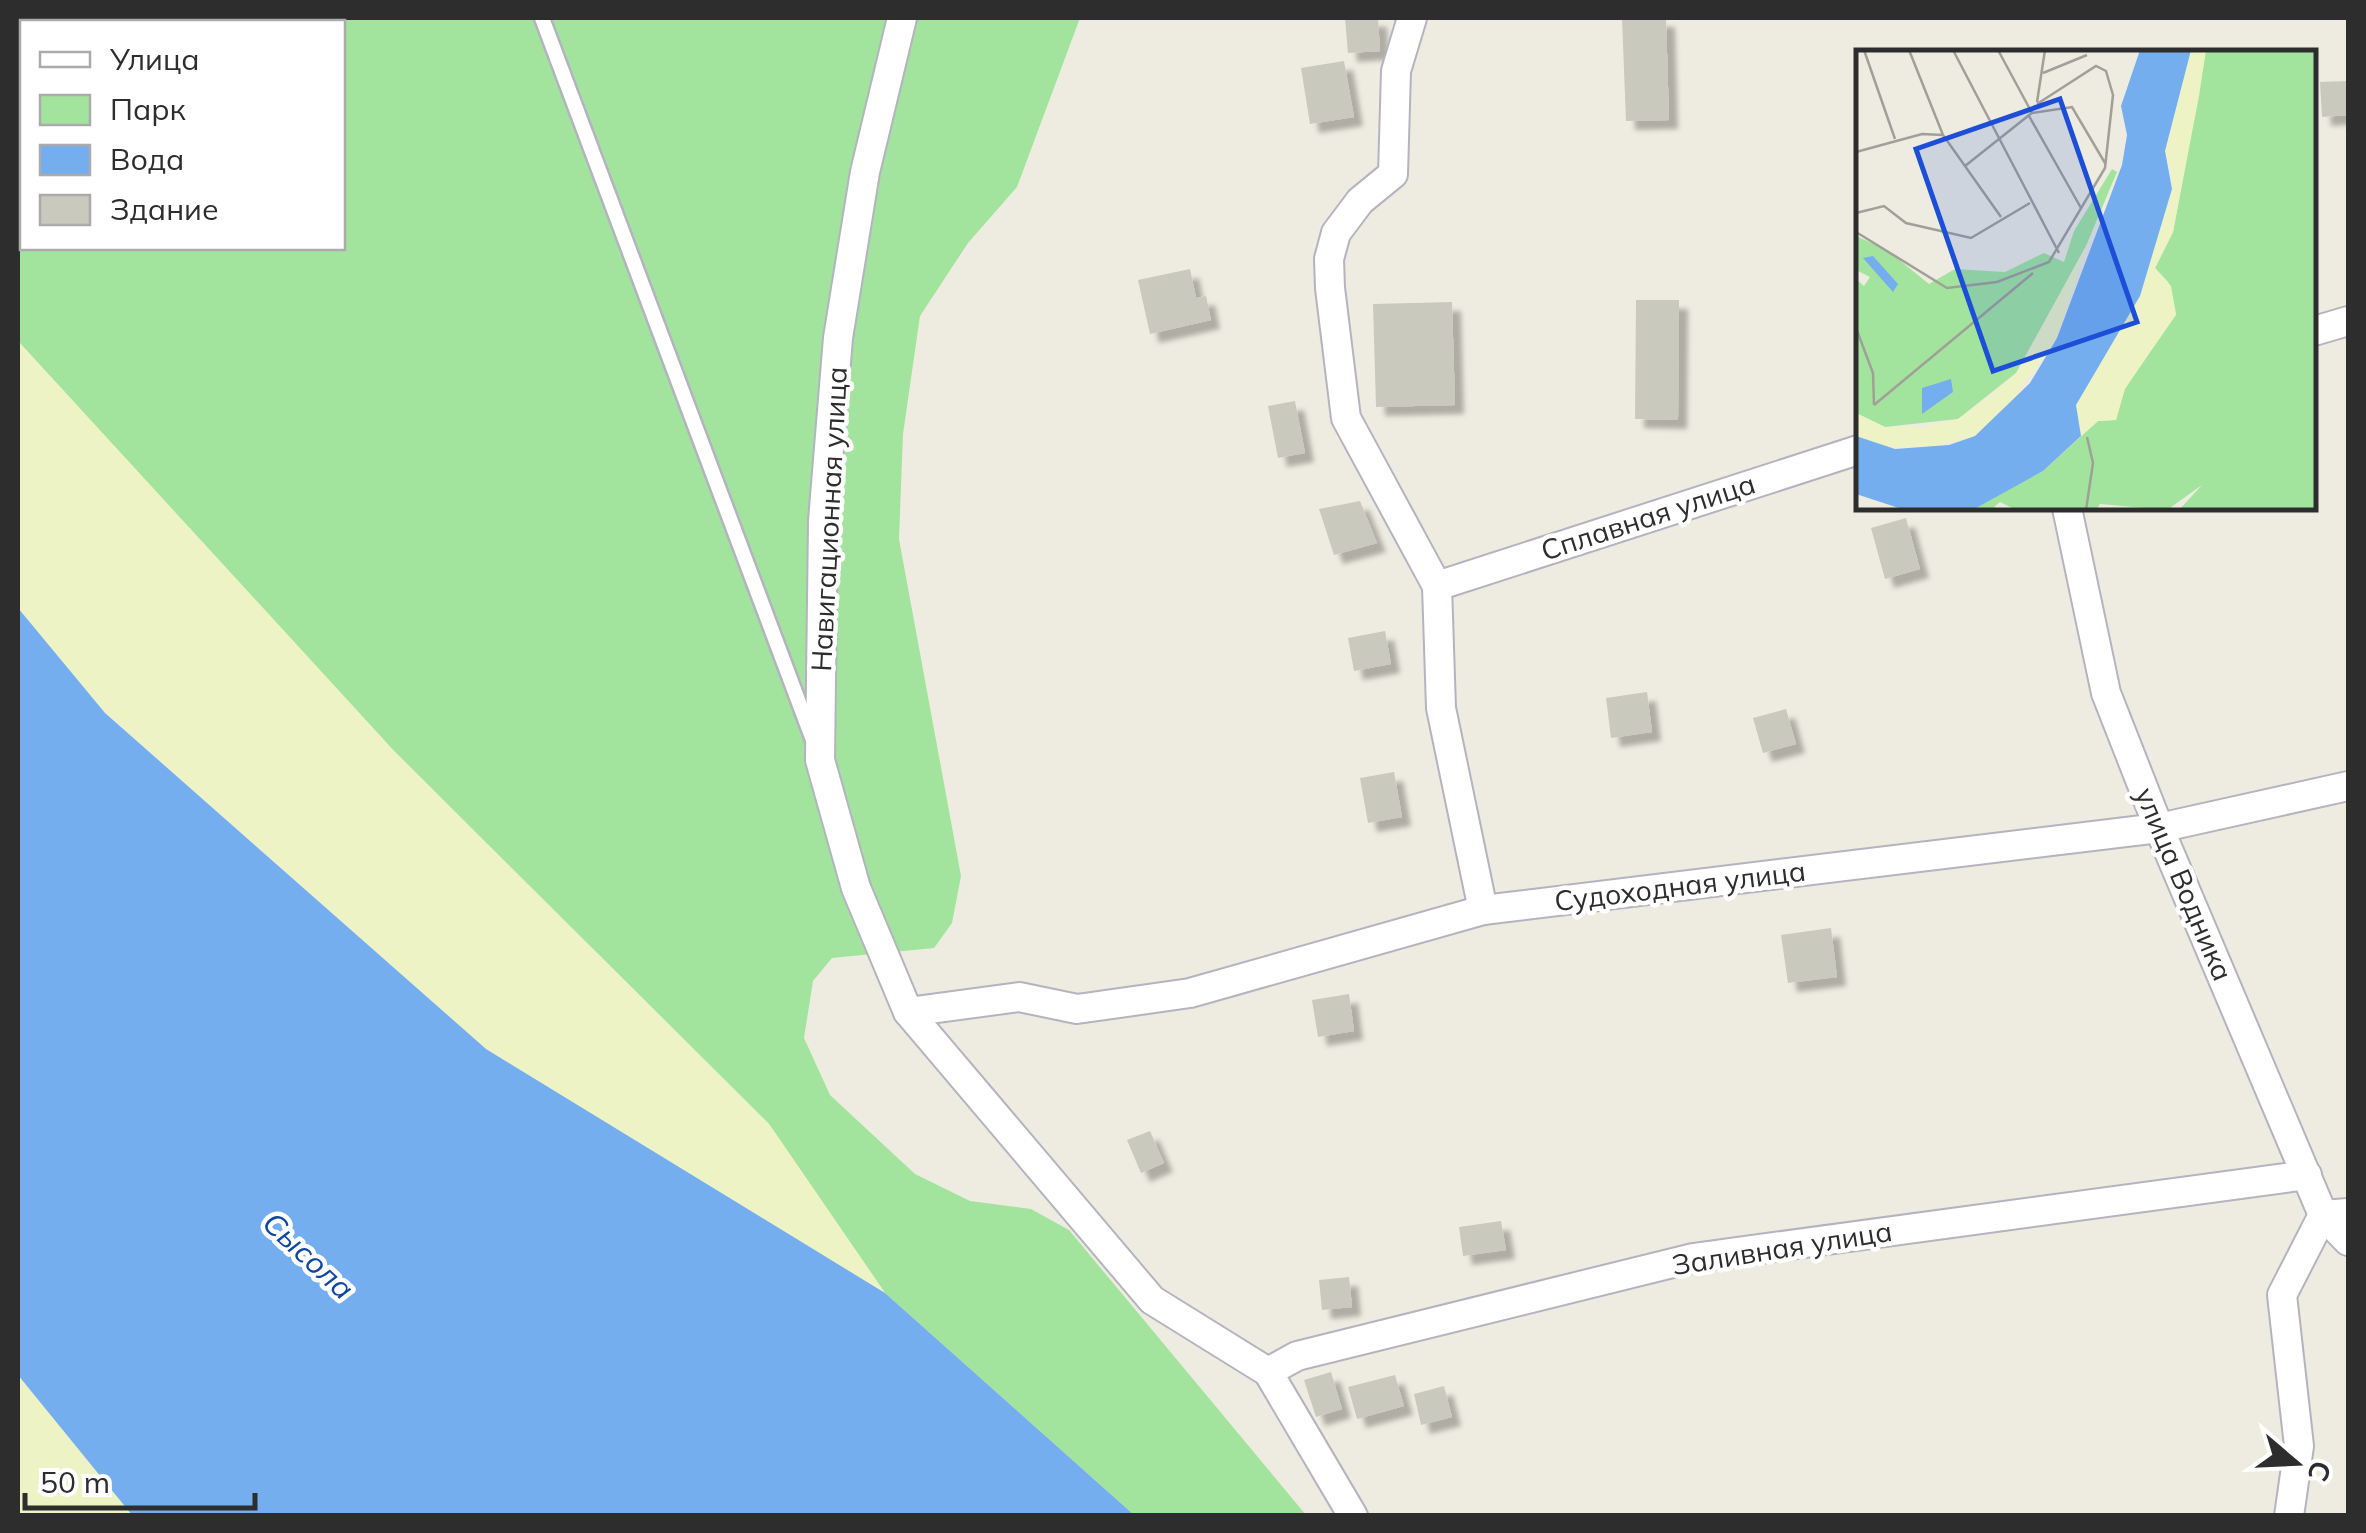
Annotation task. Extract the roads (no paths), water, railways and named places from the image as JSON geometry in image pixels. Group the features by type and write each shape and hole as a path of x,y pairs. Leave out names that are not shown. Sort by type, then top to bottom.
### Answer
{"street":[{"name":"Навигационная улица","path":"902,18 865,172 838,338 823,521 820,760 856,888 908,1012 1152,1300 1268,1372"},
{"path":"1412,18 1396,71 1393,174 1360,201 1336,233 1330,259 1330,288 1346,418 1437,586 1441,708 1482,910"},
{"path":"2316,330 2348,321"},
{"name":"Сплавная улица","path":"1437,586 1856,451"},
{"name":"улица Водника","path":"2067,510 2106,693 2159,828 2307,1175 2336,1214 2348,1241"},
{"name":"Судоходная улица","path":"908,1012 1019,997 1077,1009 1190,993 1482,910 2159,828 2348,786"},
{"name":"Заливная улица","path":"1268,1372 1297,1356 1693,1258 2307,1175"},
{"path":"2289,1516 2298,1446 2282,1295 2336,1214"},
{"path":"1268,1372 1354,1516"}],"lane":[{"path":"542,18 820,760"}],"water":[{"name":"Сысола","path":"18,608 105,713 486,1049 885,1293 1134,1515 132,1515 18,1375"}]}
